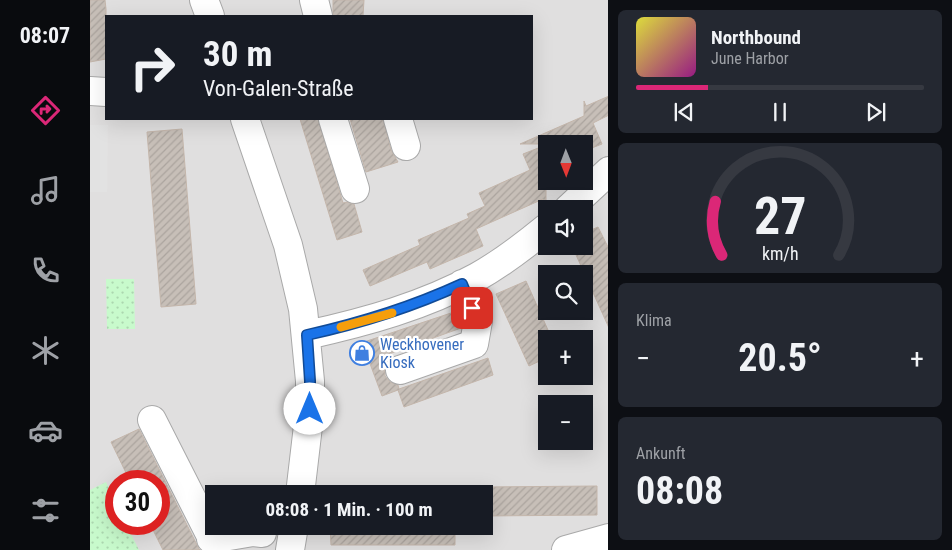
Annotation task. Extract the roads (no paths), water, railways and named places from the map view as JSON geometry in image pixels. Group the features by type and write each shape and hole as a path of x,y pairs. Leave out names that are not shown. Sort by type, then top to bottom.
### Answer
{"street":[{"path":"204,0 210,15"},
{"path":"314,0 318,15"},
{"path":"90,91 105,92"},
{"path":"245,120 288,245 297,279 307,335 310,409 301,485"},
{"path":"333,120 355,189"},
{"path":"398,120 406,146"},
{"path":"577,200 608,171"},
{"path":"307,335 383,316 462,284 518,250 538,234"},
{"path":"400,370 474,344 478,321 462,284"},
{"path":"152,420 214,544 243,535"},
{"path":"290,550 292,535"},
{"path":"566,550 608,538"}],"place":[{"name":"Weckhovener Kiosk","path":"362,353"}]}
